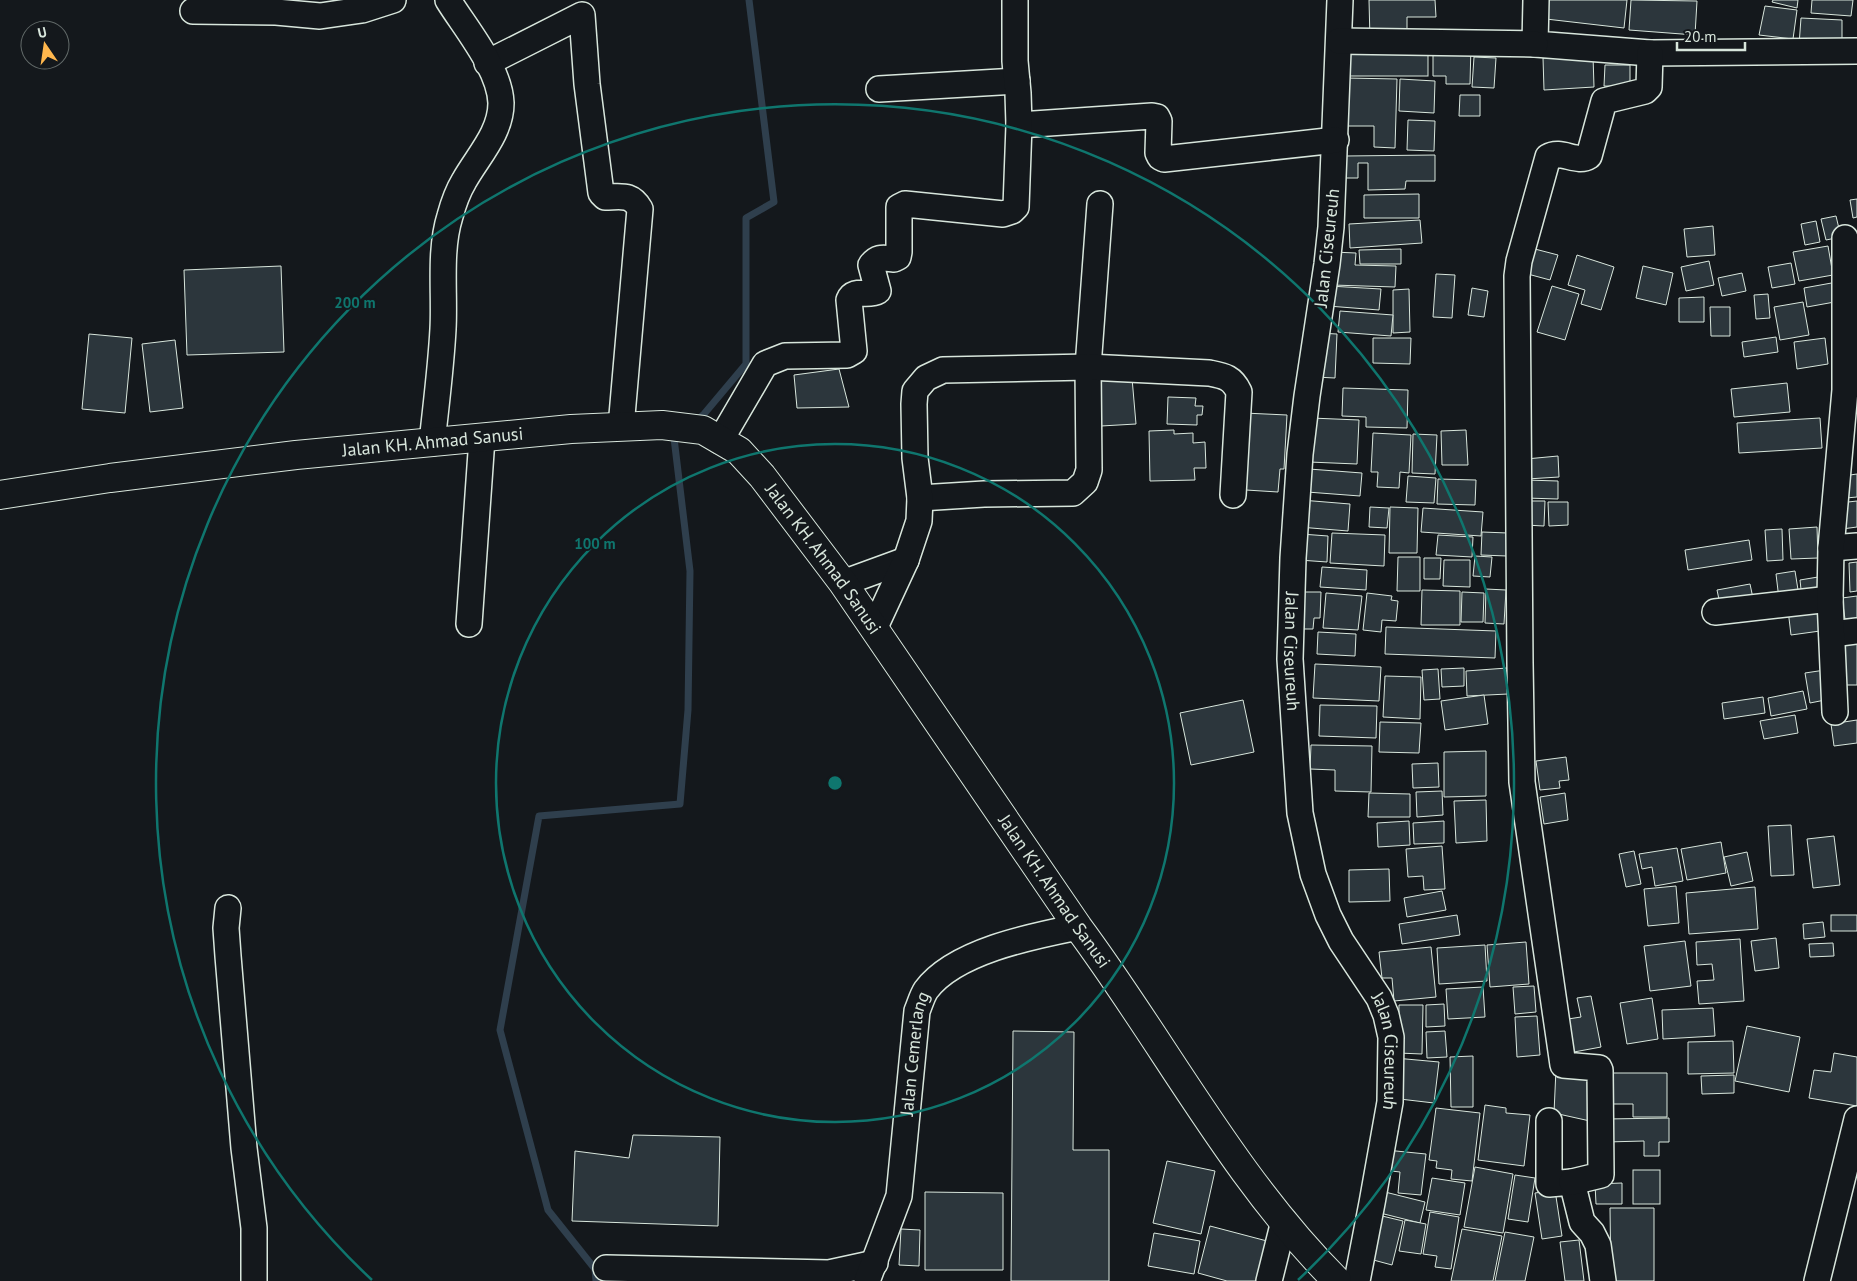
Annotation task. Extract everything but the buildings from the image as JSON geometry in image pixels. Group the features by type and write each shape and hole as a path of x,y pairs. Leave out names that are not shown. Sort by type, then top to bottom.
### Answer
{"highway":[{"name":"Jalan KH. Ahmad Sanusi","path":"0,495 110,478 288,456 571,429 662,425 712,436 739,452 762,476 844,583 1078,927 1110,970 1175,1071 1248,1177 1321,1266 1336,1281"}],"street":[{"path":"193,11 276,12 320,16 362,10 393,0"},
{"path":"432,443 443,329 444,255 450,217 463,182 491,137 499,120 501,103 499,86 448,0"},
{"path":"712,436 765,364 772,359 785,356 847,355 854,351 849,300 855,293 873,294 878,291 871,265 880,258 894,259 898,257 899,207 905,204 1003,214 1012,211 1016,207 1019,126 1015,61 1015,0"},
{"name":"Jalan Ciseureuh","path":"1340,0 1334,190 1328,255 1300,454 1293,558 1290,659 1300,813 1313,874 1328,916 1341,941 1378,998 1386,1014 1391,1037 1390,1102 1357,1281"},
{"path":"1535,44 1536,0"},
{"path":"487,63 582,15 587,84 601,193 605,198 628,197 636,202 640,209 621,427"},
{"path":"1339,41 1535,44 1650,53 1857,51"},
{"path":"1548,1120 1549,1184 1572,1182 1601,1176 1600,1070 1599,1068 1563,1064 1522,782 1517,276 1519,261 1548,157 1554,154 1585,159 1590,156 1604,101 1645,91 1649,88 1650,53"},
{"path":"879,89 1017,82"},
{"path":"1019,126 1157,117 1159,121 1158,153 1164,159 1336,140"},
{"path":"920,498 984,494 1073,493 1086,482 1089,470 1088,367 1100,204"},
{"path":"1835,712 1830,599 1831,548 1851,332 1846,238"},
{"path":"874,628 906,560 919,521 920,498 915,458 915,392 926,378 943,370 1088,367 1209,373 1225,376 1235,382 1239,392 1233,495"},
{"path":"469,624 482,438"},
{"path":"1831,548 1857,546"},
{"path":"844,583 906,560"},
{"path":"1715,612 1830,599"},
{"path":"1832,634 1857,631"},
{"path":"228,908 226,928 228,965 244,1148 254,1228 254,1281"},
{"name":"Jalan Cemerlang","path":"871,1272 900,1196 917,1011 926,991 942,973 967,959 1034,936 1078,927"},
{"path":"1817,1281 1857,1119"},
{"path":"1572,1182 1582,1222 1592,1233 1598,1245 1603,1281"},
{"path":"1269,1281 1284,1220"},
{"path":"606,1268 829,1273 871,1272"}],"waterway":[{"path":"695,422 746,364 746,218 774,202 749,0"},
{"path":"596,1281 595,1269 548,1210 500,1030 539,816 680,804 688,710 690,571 674,438 678,434"}]}
